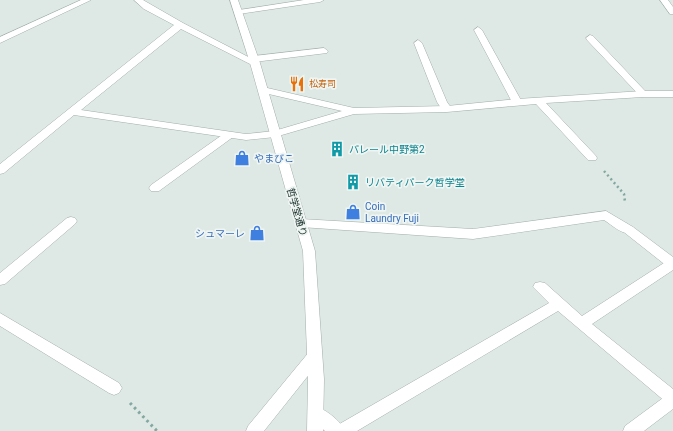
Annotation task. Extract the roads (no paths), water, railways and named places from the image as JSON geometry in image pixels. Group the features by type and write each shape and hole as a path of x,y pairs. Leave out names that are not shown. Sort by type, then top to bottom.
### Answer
{"street":[{"path":"0,40 87,0"},
{"path":"138,0 147,7 180,25 255,61 324,51"},
{"name":"哲学堂通り","path":"234,0 255,61 309,251 316,413 315,431"},
{"path":"239,12 320,0"},
{"path":"664,0 673,12"},
{"path":"0,170 180,25"},
{"path":"478,30 516,102"},
{"path":"590,38 643,94"},
{"path":"418,43 442,102 447,109"},
{"path":"263,90 354,111 447,109 516,102 643,94 673,94"},
{"path":"538,101 592,158"},
{"path":"73,112 246,137 275,134 354,111"},
{"path":"155,188 230,135"},
{"path":"301,224 473,234 606,215 629,230 672,264 581,324"},
{"path":"0,280 71,221"},
{"path":"540,287 581,324 673,399 631,431"},
{"path":"342,431 559,304"},
{"path":"0,319 114,388"},
{"path":"254,431 314,357"},
{"path":"316,413 337,431"}],"place":[{"name":"松寿司","path":"297,84"},
{"name":"パレール中野第2","path":"337,149"},
{"name":"やまびこ","path":"242,158"},
{"name":"リバティパーク哲学堂","path":"353,182"},
{"name":"Coin Laundry Fuji","path":"353,212"},
{"name":"シュマーレ","path":"257,233"}]}
